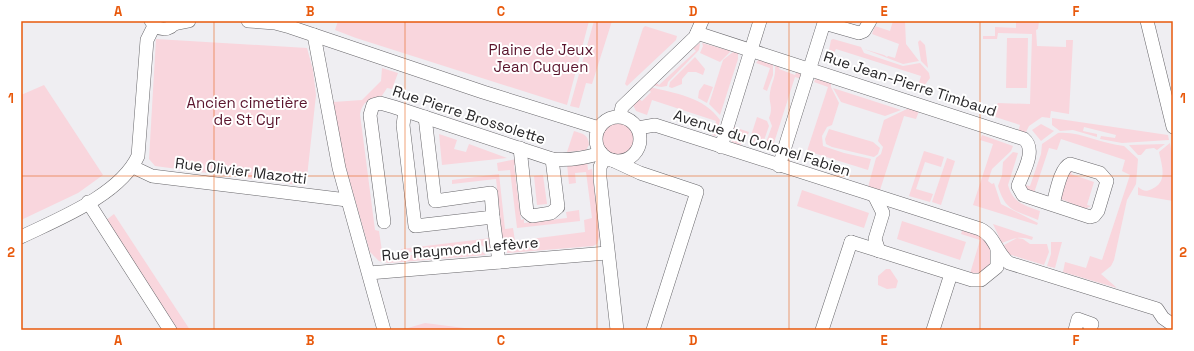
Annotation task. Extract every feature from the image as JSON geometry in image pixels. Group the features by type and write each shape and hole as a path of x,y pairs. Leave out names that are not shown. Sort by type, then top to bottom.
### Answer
{"street":[{"path":"21,237 88,202 115,185 133,167 138,156 147,40 153,23 166,29 175,23 188,21"},
{"path":"248,21 290,24 314,35 483,92 599,128"},
{"path":"721,147 760,21"},
{"path":"779,166 811,68 824,22 859,33 864,31 870,21"},
{"path":"1147,21 1173,127"},
{"path":"620,116 622,107 625,103 700,27"},
{"name":"Rue Jean-Pierre Timbaud","path":"700,27 750,51 811,68 1024,139 1028,143 1030,150 1018,186 1023,195 1090,217 1094,216 1098,211 1107,181 1100,173 1070,164 1067,165 1063,170 1053,204"},
{"name":"Rue Raymond Lefèvre","path":"314,35 333,142 347,200 369,273 607,253"},
{"name":"Rue Pierre Brossolette","path":"384,222 371,109 373,105 380,103 552,159 565,160 589,157 606,157"},
{"path":"405,111 403,125 415,226 493,217"},
{"path":"606,157 627,159 638,150 640,143 638,128 634,122 620,116 608,119 599,128 596,141 606,157 640,173 697,192 653,330"},
{"path":"425,117 435,201"},
{"name":"Avenue du Colonel Fabien","path":"638,128 655,125 986,232 994,240 998,250 1009,263 1157,309 1170,320"},
{"path":"520,148 527,209 528,214 532,216 551,213 558,207 552,159"},
{"path":"606,157 600,167 600,178 607,253 617,330"},
{"name":"Rue Olivier Mazotti","path":"133,167 152,176 347,200"},
{"path":"413,204 491,193 499,262"},
{"path":"875,197 883,213"},
{"path":"88,202 170,330"},
{"path":"879,251 874,239 883,213 898,204"},
{"path":"851,242 876,233"},
{"path":"851,242 972,280 981,280 997,267 998,250"},
{"path":"822,330 851,242"},
{"name":"Avenue du Colonel Fabien","path":"997,267 1170,320"},
{"path":"369,273 384,330"},
{"path":"933,330 951,274"},
{"path":"1075,330 1078,319 1092,324 1090,330"}],"green space":[{"name":"Plaine de Jeux Jean Cuguen","path":"338,21 589,21 567,105 356,38 335,30"},
{"path":"594,21 612,21 592,84 586,83 579,108 570,106"},
{"path":"893,21 905,21 906,44 919,61 903,64 864,49 887,57 895,58 899,44 872,34 875,26 890,31"},
{"path":"1016,21 1039,21 1038,29 1036,30 1037,46 1066,47 1066,40 1073,40 1069,114 1051,111 1050,118 1042,117 1029,126 1025,134 1018,132 1020,125 989,115 998,103 1030,104 1032,34 998,33 997,39 983,39 983,36 995,36 995,27 1016,28"},
{"path":"645,26 677,36 676,40 627,86 625,84 643,28"},
{"path":"1007,38 1028,38 1027,88 1006,88"},
{"name":"Ancien cimetière de St Cyr","path":"156,39 307,48 313,70 316,95 306,186 155,166 149,159"},
{"path":"833,39 861,47 864,53 903,66 920,63 929,73 930,78 921,90 917,89 921,76 836,49 834,53 829,50 831,40"},
{"path":"920,40 925,45 928,68 921,61 918,42"},
{"path":"700,43 699,50 668,82 667,86 661,87 651,85 654,81 659,85 696,51 693,48"},
{"path":"702,43 731,51 720,62 700,53 703,46"},
{"path":"733,52 738,53 738,59 720,115 709,104 723,60"},
{"path":"695,57 705,69 703,75 696,72 688,72 682,79 682,84 672,88 669,87 670,82"},
{"path":"759,59 773,63 773,75 767,91 763,89 770,68 756,63"},
{"path":"775,64 780,66 779,69 795,75 797,71 801,75 801,79 795,77 773,146 765,145 772,126 769,118 771,111 770,96"},
{"path":"382,68 398,73 392,89 387,88 381,97 373,98 367,101 362,107 360,114 375,230 379,231 383,258 478,248 486,255 389,263 379,261 370,252 339,144 333,102 362,100 381,81"},
{"path":"816,78 831,82 831,87 839,103 832,125 827,127 822,136 823,146 844,153 871,159 868,170 807,151 828,87 814,82"},
{"path":"704,84 713,87 707,103 698,98 699,91"},
{"path":"44,85 103,175 78,193 21,220 21,95"},
{"path":"649,87 688,97 706,106 720,120 716,136 712,135 716,121 652,100 647,115 636,111 633,105 639,99 642,101 651,92 647,88"},
{"path":"833,88 901,110 885,116 841,102"},
{"path":"909,108 919,111 916,119 904,116 880,190 868,187 876,158 881,154 883,147 878,141 884,120"},
{"path":"757,117 767,121 769,126 762,146 749,142"},
{"path":"1052,118 1168,135 1169,140 1122,143 1100,139 1101,136 1115,138 1116,135 1084,127 1083,131 1097,134 1097,137 1073,130 1060,131 1052,125"},
{"path":"618,120 631,125 636,138 631,151 618,156 605,151 600,138 605,125"},
{"path":"1041,124 1054,131 1041,141 1032,130"},
{"path":"734,127 749,132 745,141 740,145 732,142 731,138"},
{"path":"829,129 873,142 880,148 878,154 874,157 832,147 826,144 825,139"},
{"path":"574,131 584,135 588,139 589,145 586,150 567,152"},
{"path":"1058,133 1074,134 1124,146 1138,159 1136,184 1127,200 1114,260 1111,266 1101,274 1117,288 1063,272 1065,262 1086,268 1090,256 1102,260 1130,175 1122,171 1125,160 1061,139 1057,150 1049,148 1034,193 1029,191 1025,185 1030,186 1041,154 1042,144"},
{"path":"439,134 457,140 454,149 466,152 469,144 507,158 442,165"},
{"path":"982,135 1013,146 1011,151 992,169 988,181 992,184 994,183 1001,204 1038,223 1037,225 973,205 993,144 980,140"},
{"path":"1170,143 1173,159 1173,201 1138,195 1138,187 1148,191 1157,186 1160,182 1163,173 1159,152"},
{"path":"1165,144 1157,150 1154,148 1146,149 1141,155 1138,155 1129,145"},
{"path":"924,151 944,157 941,167 925,162 916,189 933,194 930,202 909,196"},
{"path":"1013,152 1018,153 1008,185 1010,191 1016,200 1040,211 1038,220 1012,209 1004,201 1001,195 998,186 1002,175 1003,162"},
{"path":"947,158 955,161 941,205 932,202"},
{"path":"516,159 517,165 514,165 521,220 524,219 524,223 567,218 566,212 579,210 580,221 517,228 510,170 498,171 497,163"},
{"path":"587,161 588,170 592,169 600,235 597,244 593,246 507,253 506,244 503,243 496,179 452,184 452,180 499,174 505,229 513,228 515,241 585,232 584,220 592,218 586,172 575,173 576,183 569,184 567,164"},
{"path":"1073,170 1071,174 1094,182 1087,205 1091,206 1085,209 1061,199 1068,173"},
{"path":"543,175 547,204 537,205 534,176"},
{"path":"802,190 869,213 864,228 797,206"},
{"path":"114,214 190,330 176,330 105,221"},
{"path":"902,221 966,242 960,260 897,239"},
{"path":"993,224 1033,237 1032,240 1017,238 1002,243"},
{"path":"964,226 989,240 994,262 987,271 969,277 980,240 961,234"},
{"path":"491,238 493,252 479,244 403,253 401,249"},
{"path":"1017,238 1023,239 1030,244 1047,244 1049,252 1044,265 1008,254 1004,245"},
{"path":"1051,242 1062,242 1055,268 1047,266 1051,254"},
{"path":"886,269 890,269 898,281 896,288 887,289 878,285 878,276"},
{"path":"425,323 480,330 401,330"}]}
